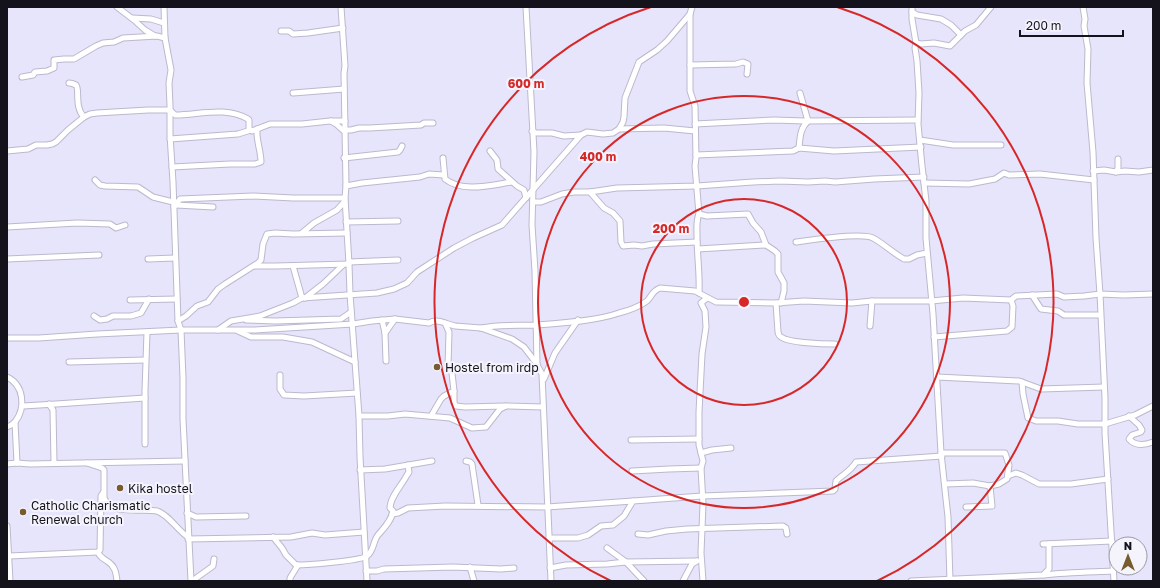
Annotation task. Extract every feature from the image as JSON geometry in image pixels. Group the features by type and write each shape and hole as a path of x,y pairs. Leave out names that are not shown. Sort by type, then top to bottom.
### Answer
{"street":[{"path":"117,7 145,30 156,36"},
{"path":"164,7 165,38 171,70 169,83 170,139 191,581"},
{"path":"341,7 345,66 344,158 346,222 359,416 360,470 366,557 366,581"},
{"path":"526,7 534,178 532,225 538,365"},
{"path":"692,7 690,14 690,91 695,106 695,166 699,214 697,218 699,293"},
{"path":"916,43 934,43 949,46 968,29 976,25 991,7"},
{"path":"1083,7 1085,19 1084,26 1088,49 1087,83 1094,180 1112,536"},
{"path":"912,10 917,15 940,19 950,25 961,35"},
{"path":"912,10 916,43 915,48 919,93 918,120 926,201 926,238 945,484 950,580"},
{"path":"620,129 624,117 625,98 639,62 667,41 690,14"},
{"path":"132,18 152,19 164,23"},
{"path":"281,31 289,31 293,34 303,34 343,28"},
{"path":"22,77 33,75 35,72 50,70 54,68 54,60 74,59 103,43 114,42 123,38 160,36 165,38"},
{"path":"690,65 736,64 743,62 748,64 747,74"},
{"path":"69,83 74,84 77,88 78,109 84,117"},
{"path":"293,93 344,89"},
{"path":"800,94 808,121"},
{"path":"7,151 28,149 36,145 52,144 84,117 97,113 170,110 175,115 209,112 237,114 248,118 249,128 251,130"},
{"path":"170,139 238,134 251,130 254,131 270,124 302,124 345,120"},
{"path":"695,124 774,120 918,120"},
{"path":"330,121 345,131 359,128 433,123"},
{"path":"798,148 803,125 808,121"},
{"path":"532,131 536,133 552,133 564,136 581,135 587,132 603,134 613,133 620,129 664,128 695,132"},
{"path":"172,167 255,164 261,162 257,129"},
{"path":"303,298 377,293 394,289 407,283 418,272 454,248 502,225 546,177 581,135"},
{"path":"920,140 953,144 1001,144"},
{"path":"344,158 398,152 402,146"},
{"path":"696,155 793,151 798,148 834,151 921,147"},
{"path":"490,151 496,160 498,169 512,182 524,190 526,198"},
{"path":"443,158 445,179 463,187 512,182"},
{"path":"1116,172 1118,168 1118,159"},
{"path":"1093,171 1104,170 1116,172 1139,172 1153,170"},
{"path":"924,183 969,184 995,179 1004,173 1009,175 1040,174 1094,180"},
{"path":"346,186 420,177 429,174 444,175"},
{"path":"533,202 541,202 562,194 617,188 697,186 780,181 808,182 826,180 835,182 924,177"},
{"path":"95,180 100,185 105,186 138,187 153,197 174,205 213,207"},
{"path":"590,192 604,208 613,213 620,221 621,242 623,246 697,242"},
{"path":"174,205 180,199 253,196 345,199"},
{"path":"302,233 314,223 337,210 345,199"},
{"path":"699,214 707,216 748,214 753,223 761,232 766,245 778,254 778,272 784,283 784,291 778,303 778,332 781,338 812,344 835,344"},
{"path":"346,222 398,221"},
{"path":"7,227 77,223 110,224 116,228 126,225"},
{"path":"178,321 197,306 208,302 224,284 254,266 261,260 263,244 267,234 274,232 347,233"},
{"path":"796,242 840,237 872,237 904,259 909,259 917,255 927,253"},
{"path":"698,249 766,245"},
{"path":"7,259 99,255"},
{"path":"148,259 175,258"},
{"path":"254,266 343,265 349,263 398,260"},
{"path":"218,330 231,321 260,316 303,298 323,284 343,265"},
{"path":"293,266 303,298"},
{"path":"7,338 40,338 180,330 255,330 353,324 395,319 429,323 432,321 440,321 455,326 481,328 499,325 536,325 599,318 620,313 640,305 648,299 655,290 660,288 695,291 716,302 778,303 804,300 842,303 932,301 963,298 1011,300 1016,296 1032,295 1057,294 1064,297 1100,294 1153,294"},
{"path":"1032,295 1041,309 1058,311 1064,316 1100,315"},
{"path":"130,300 177,298"},
{"path":"703,581 698,561 701,547 703,504 701,468 703,462 699,439 702,354 706,327 705,311 701,303 707,298"},
{"path":"94,316 100,320 113,316 131,316 141,313 149,299"},
{"path":"934,337 1007,331 1012,327 1013,306 1011,300"},
{"path":"870,326 872,302"},
{"path":"236,320 275,322 341,319 351,312"},
{"path":"385,333 395,319"},
{"path":"382,320 385,333 386,361"},
{"path":"542,384 554,353 578,320"},
{"path":"445,323 449,332 448,366 452,373 454,403 456,406 544,407"},
{"path":"481,328 519,343 538,365 542,374 551,581"},
{"path":"237,330 250,337 283,337 312,342 355,362"},
{"path":"145,444 145,360 147,332"},
{"path":"70,362 145,360"},
{"path":"280,375 280,389 284,395 297,396 357,393"},
{"path":"7,377 11,379 19,388 23,406 14,422 7,427"},
{"path":"937,377 1019,381 1042,389 1104,387"},
{"path":"1022,382 1028,418 1036,421 1105,424 1153,406"},
{"path":"431,416 441,399 454,391"},
{"path":"23,406 49,404 55,407 145,398"},
{"path":"359,416 388,416 405,414 431,416 450,418 468,427 476,428 486,426 500,409 506,406"},
{"path":"54,464 55,407"},
{"path":"1129,416 1139,425 1142,430 1141,432 1130,437 1130,441 1138,444 1153,442"},
{"path":"14,422 17,463"},
{"path":"631,440 699,439"},
{"path":"701,453 731,448"},
{"path":"392,514 398,514 408,508 478,505 547,507 702,496 833,490 836,480 847,474 856,462 942,455 1005,453 1009,465 1008,476 1007,479 999,484 990,486 973,483 945,484"},
{"path":"7,464 186,461"},
{"path":"466,461 472,464 478,505"},
{"path":"85,462 104,470 103,493 106,502 120,510 143,510 158,512 166,517 188,538 273,537 297,536 312,533 332,535 364,532"},
{"path":"360,470 385,469 432,462"},
{"path":"273,537 294,564 298,565 328,563 366,557 372,550 375,540 386,526 392,514 393,511 390,508 390,504 409,472 408,465"},
{"path":"632,471 669,468 701,468"},
{"path":"1008,476 1016,473 1039,484 1071,484 1108,479"},
{"path":"966,507 992,506 990,486"},
{"path":"98,552 100,550 101,496 103,493"},
{"path":"549,538 578,538 588,536 601,526 613,525 624,516 632,501"},
{"path":"187,513 196,517 246,516"},
{"path":"7,526 10,581"},
{"path":"638,534 648,535 666,531 783,526 786,528 787,534"},
{"path":"1043,544 1108,542"},
{"path":"1042,575 1049,569 1049,544"},
{"path":"607,548 626,562 644,581"},
{"path":"8,559 98,552"},
{"path":"98,552 102,558 114,567 117,581"},
{"path":"191,581 212,566 214,559"},
{"path":"550,568 566,565 626,562 698,561"},
{"path":"683,581 690,567 698,561"},
{"path":"290,581 290,578 298,565"},
{"path":"366,571 377,571 384,569 470,567 501,569 514,568"},
{"path":"470,567 474,581"},
{"path":"911,581 1021,578 1053,573 1108,570"}],"place":[{"name":"Hostel from irdp","path":"437,367"},
{"name":"Kika hostel","path":"120,488"},
{"name":"Catholic Charismatic Renewal church","path":"23,512"}]}
